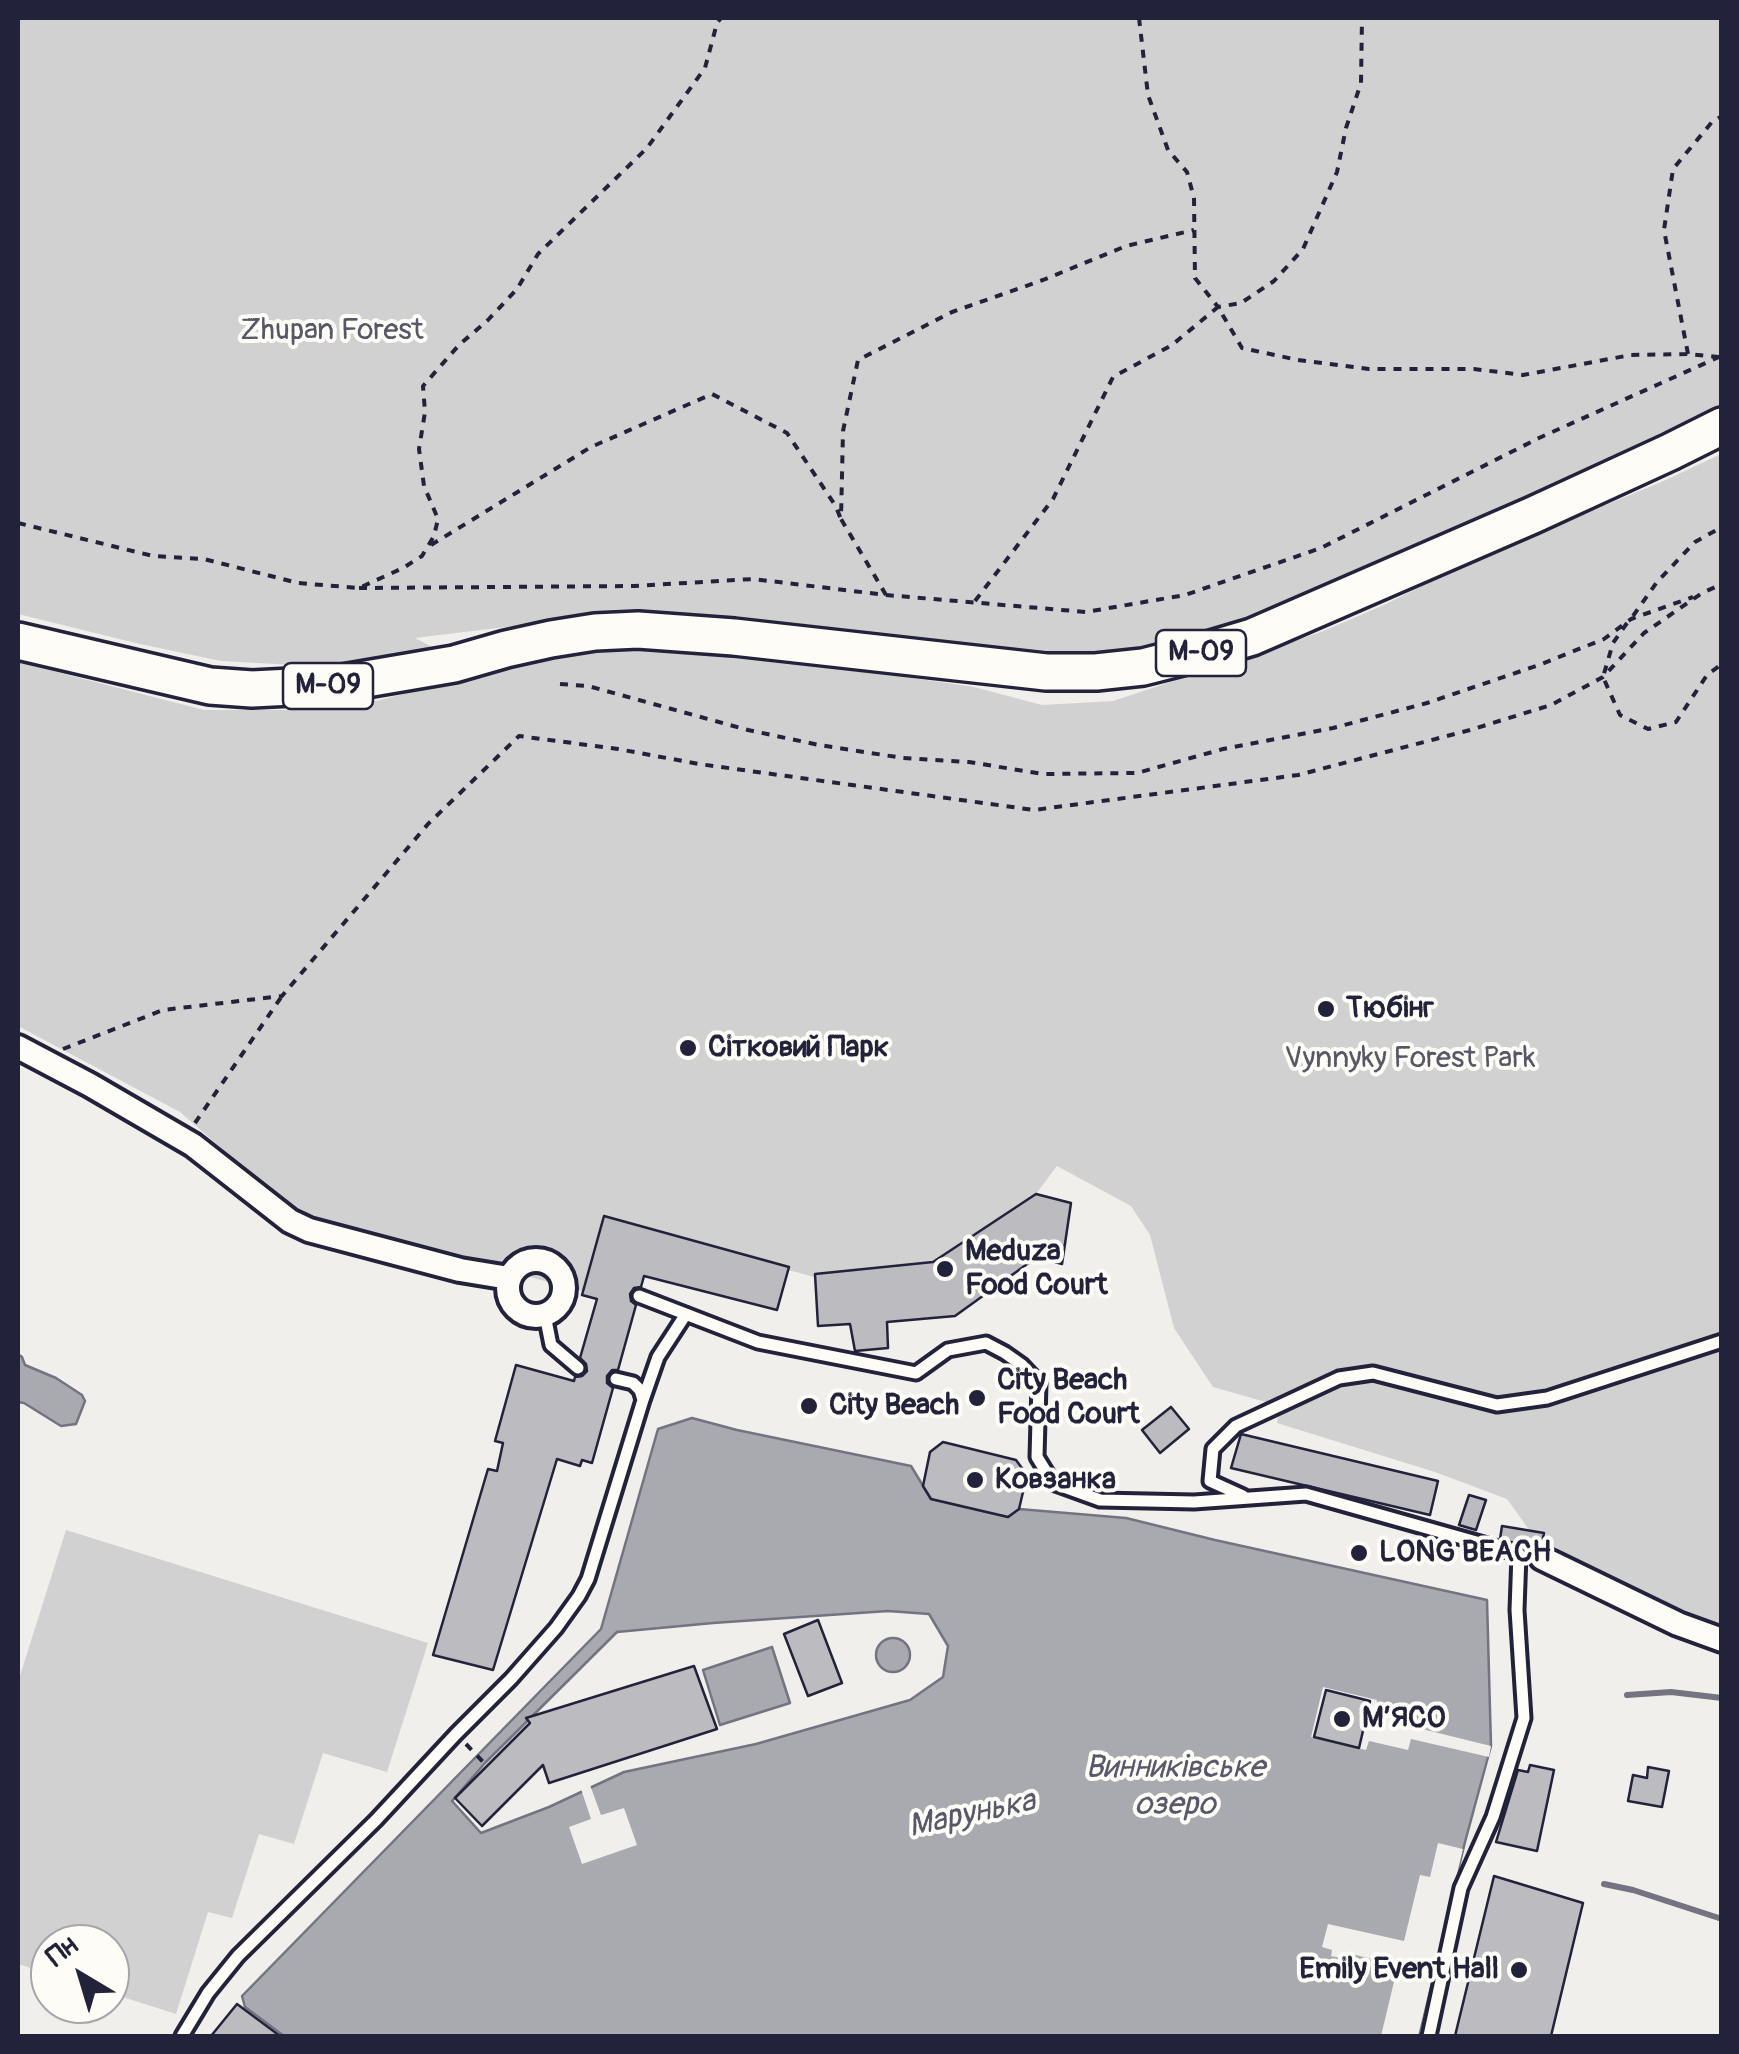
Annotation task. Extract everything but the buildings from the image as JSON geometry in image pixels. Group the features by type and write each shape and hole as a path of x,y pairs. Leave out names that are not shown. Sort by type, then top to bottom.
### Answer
{"main road":[{"name":"М-09","path":"18,641 210,686 252,689 331,686 454,664 551,639 638,630 1046,672 1096,672 1198,654 1252,637 1498,530 1722,426"}],"street":[{"path":"28,1053 184,1140 309,1230 460,1270 509,1278"},
{"path":"544,1261 559,1271 564,1282 563,1296 559,1305 545,1315 528,1316 514,1306 509,1278 519,1266 544,1261"},
{"path":"1530,1556 1722,1640"}],"lane":[{"path":"638,1296 758,1342 916,1374 948,1350 986,1344 1005,1353 1039,1382 1036,1457 1052,1483 1100,1500 1194,1502 1306,1494 1530,1556 1518,1610 1524,1718 1493,1817 1461,1888 1429,2036"},
{"path":"182,2036 208,1993 238,1956 376,1820 556,1628 588,1579 658,1358 686,1314"},
{"path":"545,1315 551,1345 578,1368"},
{"path":"1248,1498 1210,1481 1213,1449 1236,1426 1339,1378 1373,1373 1497,1405 1547,1398 1722,1342"},
{"path":"616,1380 633,1383 643,1400"}],"path":[{"path":"359,588 422,556 434,536 438,519 424,486 419,448 425,412 423,386 517,289 538,254 648,148 705,68 721,18"},
{"path":"1139,18 1148,95 1168,150 1187,172 1194,198 1194,278 1218,307 1242,348 1370,369 1474,370 1523,375 1631,355 1720,357"},
{"path":"975,602 1054,499 1113,377 1172,345 1218,307 1241,303 1274,281 1303,250 1337,172 1361,83 1362,18"},
{"path":"1688,354 1664,230 1673,169 1712,122 1722,116"},
{"path":"842,519 843,431 858,360 952,312 1126,246 1194,230"},
{"path":"18,524 153,556 204,559 298,583 359,588 634,586 754,579 1086,612 1184,594 1321,548 1539,438 1720,357"},
{"path":"427,548 592,448 712,394 787,433 886,594"},
{"path":"1722,527 1695,542 1657,582 1614,644 1603,677 1620,715 1648,729 1676,722 1708,676 1722,664"},
{"path":"184,1140 282,996 428,824 519,736 1034,810 1298,775 1551,706 1603,677 1644,633 1722,584"},
{"path":"560,684 588,686 748,730 836,748 1043,774 1138,773 1223,748 1332,728 1427,703 1588,646 1631,618 1702,594"},
{"path":"28,1053 162,1010 282,996"},
{"path":"456,1734 485,1764"}],"green space":[{"name":"Zhupan Forest","path":"18,18 1721,18 1721,414 1308,597 1200,636 1122,652 1051,657 797,635 514,626 415,638 434,648 338,663 221,661 140,644 18,614"},
{"name":"Vynnyky Forest Park","path":"1721,454 1721,1632 1648,1606 1530,1531 1507,1499 1435,1472 1277,1423 1280,1406 1213,1387 1174,1328 1150,1235 1131,1206 1057,1166 1036,1194 1021,1205 933,1262 910,1268 814,1277 604,1219 582,1291 299,1216 180,1112 18,1026 18,662 204,710 352,707 475,676 480,678 604,642 776,658 974,687 1042,705 1113,701 1321,632 1482,556"},
{"path":"66,1530 428,1643 387,1772 323,1753 294,1844 259,1834 232,1918 208,1912 176,2014 130,1999 130,1924 30,1924 30,1968 18,1964 18,1682"}],"water":[{"path":"18,1354 25,1365 82,1395 85,1401 76,1424 61,1426 18,1402"},
{"name":"Винниківське озеро","path":"692,1418 911,1466 931,1499 1008,1517 1019,1509 1126,1518 1487,1600 1491,1746 1418,2036 284,2036 245,2007 242,1996 601,1629 658,1429","holes":["888,1611 929,1614 948,1646 943,1677 910,1700 756,1744 624,1772 481,1833 452,1801 617,1632"]},
{"path":"893,1638 905,1643 910,1655 905,1667 893,1672 881,1667 876,1655 881,1643"},
{"path":"772,1647 790,1703 720,1725 703,1670"}],"pier":[{"path":"1323,1687 1377,1700 1376,1709 1415,1718 1414,1727 1491,1746 1489,1757 1411,1739 1408,1750 1369,1741 1366,1750 1311,1737"},
{"path":"590,1785 601,1815 624,1808 637,1845 582,1864 569,1827 591,1819 581,1789"},
{"path":"1438,1843 1463,1849 1418,2036 1381,2036 1398,1965 1347,1953 1345,1959 1331,1956 1332,1950 1322,1947 1328,1924 1404,1941 1420,1875 1430,1877"}],"waterway":[{"path":"1627,1695 1671,1692 1722,1698"},
{"name":"Марунька","path":"1604,1884 1722,1919"}],"place":[{"name":"Тюбінг","path":"1326,1009"},
{"name":"Сітковий Парк","path":"688,1048"},
{"name":"Meduza Food Court","path":"945,1269"},
{"name":"City Beach Food Court","path":"977,1398"},
{"name":"City Beach","path":"809,1406"},
{"name":"Ковзанка","path":"975,1480"},
{"name":"LONG BEACH","path":"1359,1553"},
{"name":"М’ЯСО","path":"1342,1719"},
{"name":"Emily Event Hall","path":"1519,1970"}]}
